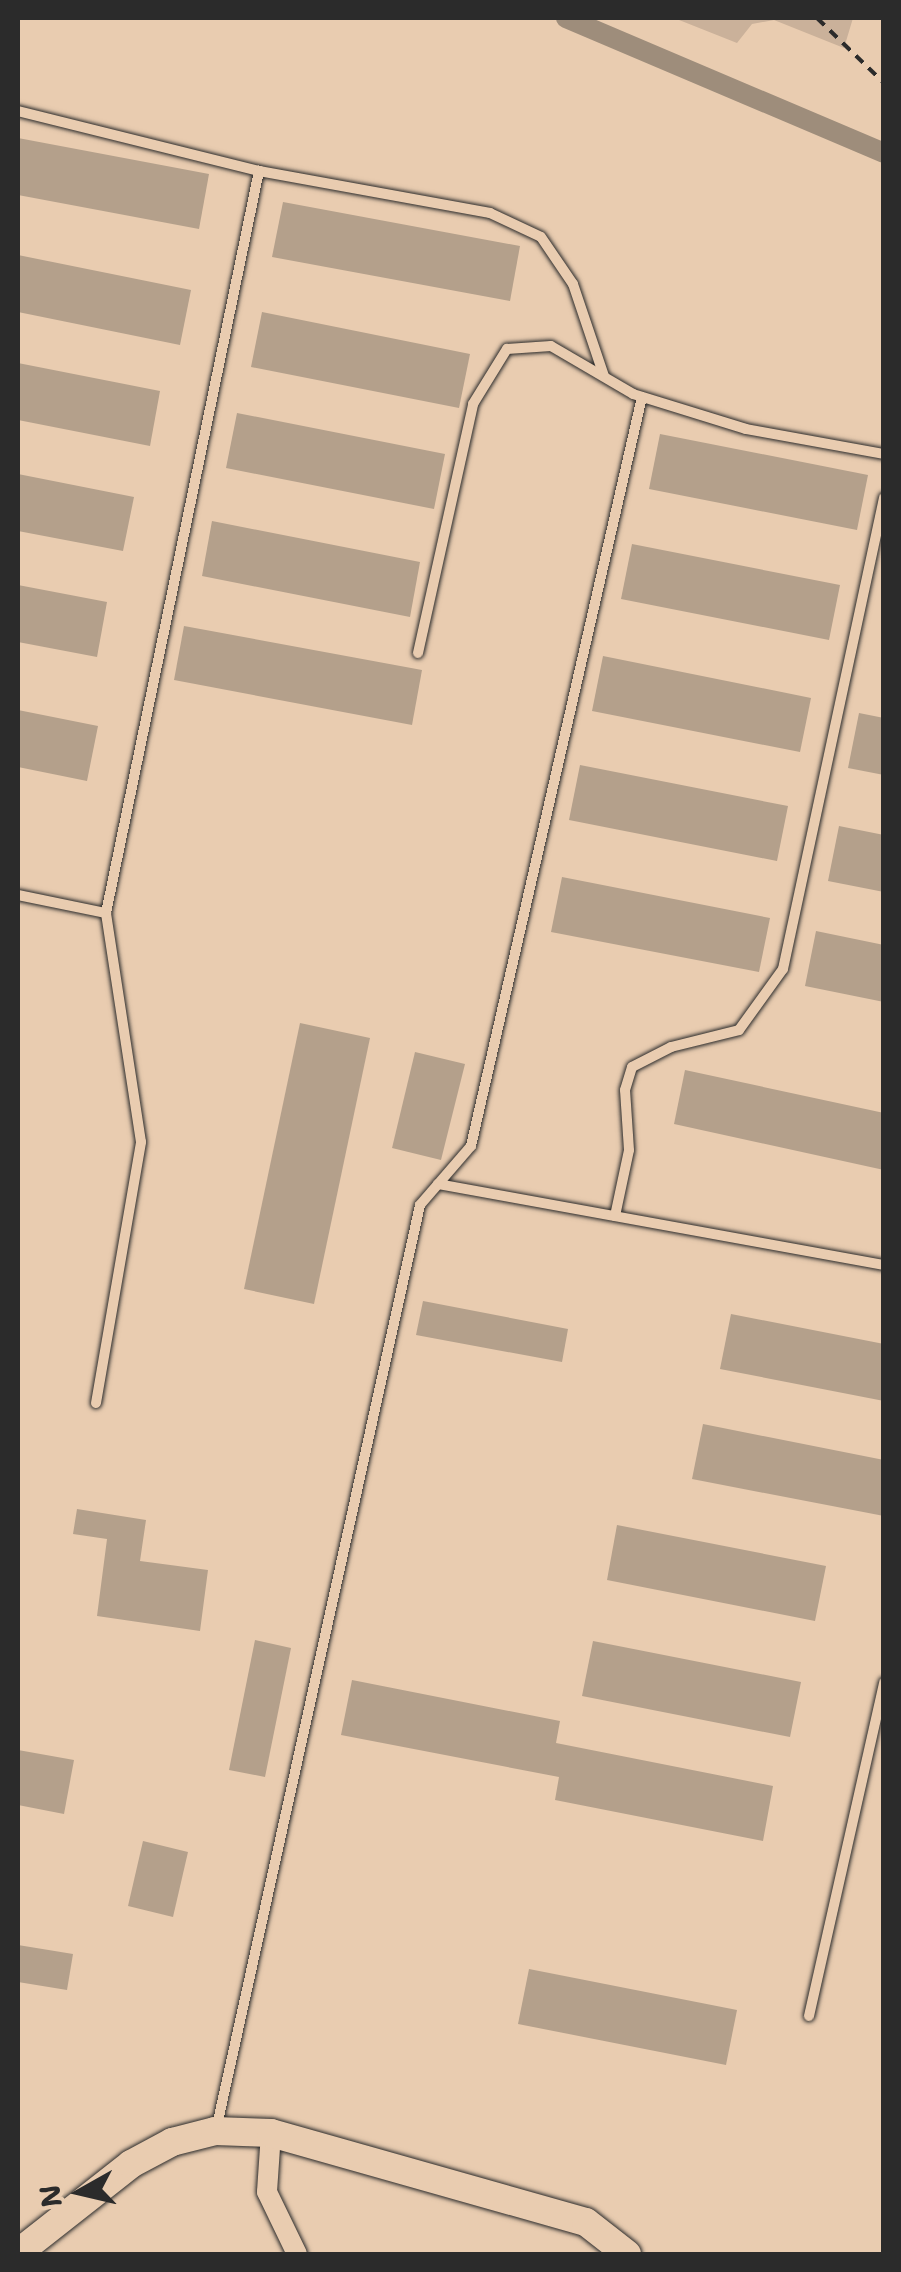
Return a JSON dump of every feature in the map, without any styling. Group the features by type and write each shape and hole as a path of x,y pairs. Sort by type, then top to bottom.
{"street":[{"path":"18,2253 132,2164 172,2142 216,2131 272,2133 586,2222 628,2254"},
{"path":"272,2133 268,2192 297,2254"}],"lane":[{"path":"18,111 259,171 490,213 541,237 573,284 604,378"},
{"path":"96,1402 141,1142 106,913 259,171"},
{"path":"418,654 473,404 508,349 551,346 642,397 746,428 884,454"},
{"path":"216,2131 420,1206 471,1146 642,397"},
{"path":"615,1216 628,1150 625,1090 632,1067 671,1047 739,1030 783,969 884,498"},
{"path":"18,895 106,913"},
{"path":"438,1184 884,1265"},
{"path":"809,2016 884,1682"}],"path":[{"path":"817,18 884,83"}],"shaded area":[{"path":"674,18 853,18 844,48 774,20 752,24 737,43"}],"building":[{"path":"18,138 209,174 199,229 18,195"},
{"path":"283,202 520,246 510,301 272,257"},
{"path":"18,255 191,290 180,345 18,312"},
{"path":"262,312 470,354 459,408 251,367"},
{"path":"18,363 160,391 150,446 18,420"},
{"path":"237,413 445,454 434,509 226,468"},
{"path":"660,434 868,475 857,530 649,489"},
{"path":"18,474 134,497 123,551 18,531"},
{"path":"212,521 420,562 410,617 202,576"},
{"path":"632,544 840,585 829,640 621,599"},
{"path":"18,585 107,602 97,657 18,642"},
{"path":"184,626 422,670 412,725 174,680"},
{"path":"603,656 811,698 800,752 592,711"},
{"path":"18,710 98,726 87,781 18,767"},
{"path":"859,713 884,718 884,775 848,768"},
{"path":"580,765 788,806 777,861 569,820"},
{"path":"839,826 884,835 884,892 828,881"},
{"path":"562,877 770,918 759,972 551,932"},
{"path":"816,931 884,945 884,1002 805,986"},
{"path":"300,1023 370,1038 314,1304 244,1289"},
{"path":"415,1052 465,1064 441,1160 392,1148"},
{"path":"685,1070 884,1113 884,1170 674,1124"},
{"path":"423,1301 568,1329 562,1362 416,1335"},
{"path":"731,1314 884,1344 884,1401 720,1369"},
{"path":"703,1424 884,1460 884,1516 692,1479"},
{"path":"77,1509 146,1520 140,1561 208,1570 200,1631 97,1616 107,1539 73,1534"},
{"path":"617,1525 826,1566 815,1621 607,1580"},
{"path":"255,1640 291,1648 265,1777 229,1770"},
{"path":"593,1641 801,1682 790,1737 582,1696"},
{"path":"352,1680 560,1721 556,1743 773,1786 763,1841 555,1800 559,1777 341,1735"},
{"path":"18,1750 74,1760 64,1814 18,1805"},
{"path":"143,1841 188,1852 173,1917 128,1906"},
{"path":"18,1945 73,1954 67,1990 18,1982"},
{"path":"529,1969 737,2010 726,2065 518,2024"}],"waterway":[{"path":"566,18 884,153"}]}
